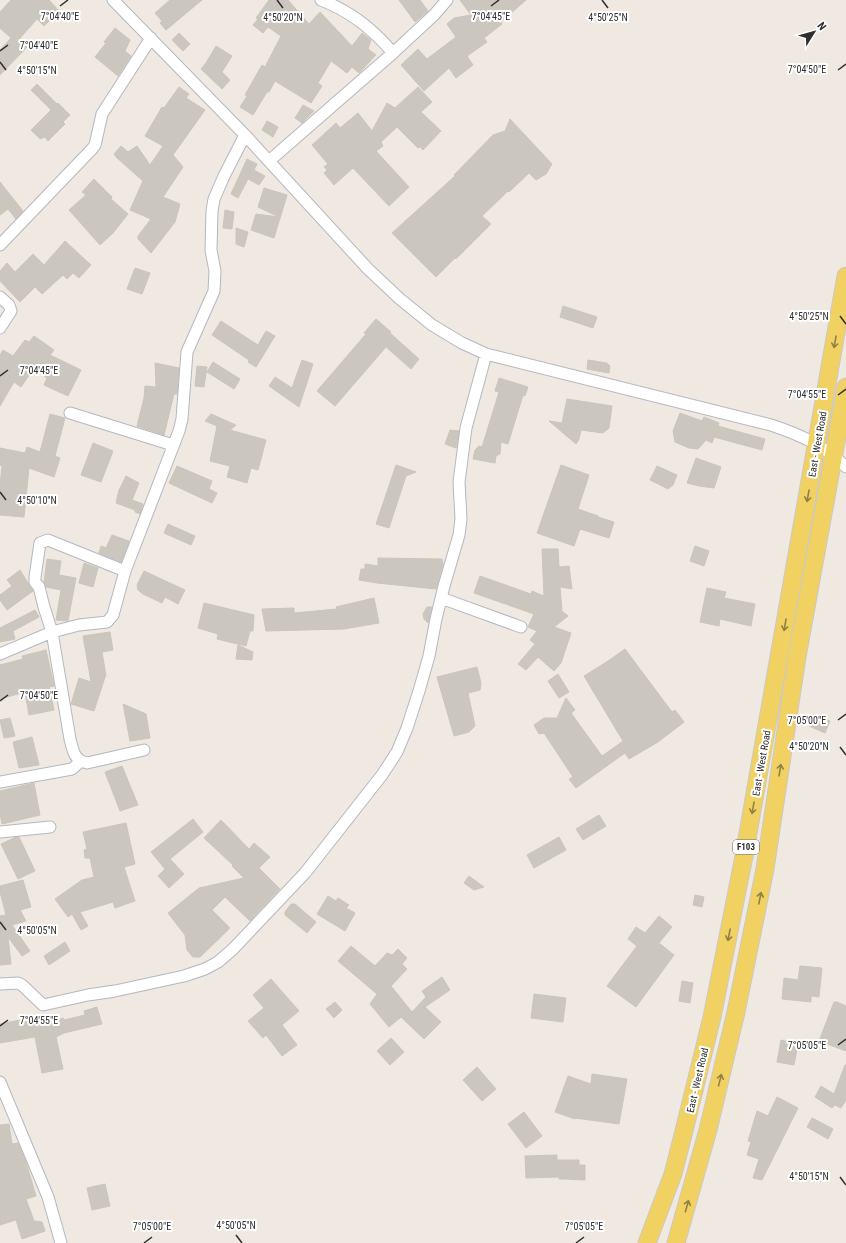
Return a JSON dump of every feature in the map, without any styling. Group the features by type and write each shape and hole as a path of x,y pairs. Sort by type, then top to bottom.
{"main road":[{"name":"East - West Road","path":"647,1243 673,1174 712,1017 744,856 846,276"},
{"name":"East - West Road","path":"676,1243 713,1108 736,1012 766,869 797,657 840,461 846,387"}],"street":[{"path":"113,0 245,135 368,270 422,318 448,336 486,354 771,425 796,433 817,444 840,461"},
{"path":"321,0 342,10 361,22 380,38 393,53"},
{"path":"269,161 393,53 434,15 447,0"},
{"path":"0,245 95,145 102,114 151,38"},
{"path":"0,654 52,632 79,625 107,622 113,615 125,571 182,420 187,352 214,291 214,270 211,250 212,211 214,199 245,135"},
{"path":"0,297 8,305 11,311 0,328"},
{"path":"0,984 18,983 43,1005 184,976 205,969 218,962 234,949 304,872 382,776 397,752 407,728 429,656 441,598 459,534 461,519 459,482 466,428 486,354"},
{"path":"70,413 173,445"},
{"path":"125,571 48,540 40,544 34,577 39,587 52,632 70,739 76,757 81,762 87,763 144,750"},
{"path":"441,598 521,626"},
{"path":"0,782 72,769 81,762"},
{"path":"0,832 50,826"},
{"path":"0,1082 48,1197 61,1243"}],"building":[{"path":"11,0 49,0 59,11 44,26 37,19 20,38 28,46 0,75 0,50 11,38 0,28 0,12"},
{"path":"170,0 202,0 166,30 160,23 162,21 155,13"},
{"path":"269,0 288,0 309,24 320,12 352,46 362,33 371,40 368,49 376,55 359,73 352,67 347,73 331,61 318,83 322,86 311,103 275,81 253,115 240,107 262,65 265,67 281,36 268,27 263,33 253,25 258,19 256,18"},
{"path":"399,0 420,0 428,11 415,22"},
{"path":"460,0 526,0 501,22 502,24 484,38 487,42 467,56 473,65 456,78 449,68 424,91 401,65 418,49 427,59 456,37 447,24 454,18 471,15"},
{"path":"115,28 130,40 125,51 131,56 118,76 95,57"},
{"path":"179,33 190,44 183,51 172,40"},
{"path":"216,46 232,56 222,72 230,80 222,89 201,69"},
{"path":"37,84 70,115 63,122 65,124 48,141 45,137 40,139 31,130 51,110 31,90"},
{"path":"179,87 189,94 186,98 205,110 173,155 183,167 163,197 180,204 175,222 151,253 138,239 138,236 151,219 130,210 143,181 114,154 121,146 128,152 137,146 150,165 163,146 145,136 162,107 164,108"},
{"path":"418,87 432,102 421,112 441,131 423,150 420,147 418,148 397,127 381,142 383,146 376,151 409,187 389,206 353,168 334,185 324,173 327,170 324,167 328,164 312,145 336,123 340,128 358,113 372,131 387,103 395,108"},
{"path":"303,105 314,111 302,123 295,118"},
{"path":"510,119 552,164 546,174 536,180 529,173 482,216 491,224 436,277 392,233 455,176 454,175 493,135 505,131"},
{"path":"267,121 278,127 273,137 262,130"},
{"path":"247,159 257,164 254,170 265,176 259,185 248,179 238,198 231,194"},
{"path":"94,179 112,197 111,199 128,214 113,233 100,245 69,210 86,195 82,192"},
{"path":"0,182 23,211 16,219 8,209 0,215"},
{"path":"264,188 287,195 274,238 251,230 256,214 279,217 258,207"},
{"path":"225,210 234,212 232,229 223,228"},
{"path":"236,228 248,232 244,247 236,244"},
{"path":"65,241 91,265 79,278 73,273 67,279 63,275 42,294 35,287 20,302 0,281 0,271 7,263 15,272 33,254 44,265"},
{"path":"135,268 150,273 142,294 127,289"},
{"path":"563,306 597,317 593,328 560,317"},
{"path":"376,319 419,359 411,369 386,347 335,406 317,391 366,334 364,333"},
{"path":"221,321 258,345 266,331 275,336 256,367 248,362 249,360 212,335"},
{"path":"34,336 54,350 50,355 81,370 68,396 44,385 47,378 34,368 21,387 14,382 0,406 0,355 3,350 13,356 25,340 29,342"},
{"path":"302,360 313,364 299,407 269,386 275,377 292,388"},
{"path":"588,360 607,363 610,366 609,373 587,369"},
{"path":"213,362 240,379 234,389 207,372"},
{"path":"155,363 179,368 177,394 174,394 164,435 137,426 144,398 145,386 156,387"},
{"path":"197,366 207,367 204,387 195,386"},
{"path":"499,378 528,387 525,396 523,395 508,444 501,442 500,454 496,456 495,463 473,459 475,450 479,446 482,447 499,392 495,391"},
{"path":"567,399 612,406 609,428 603,433 581,430 576,444 549,421 562,423"},
{"path":"680,413 702,421 704,417 719,423 718,426 765,439 762,450 714,437 712,443 706,440 698,449 689,448 675,442 673,431"},
{"path":"50,414 65,418 55,456 60,458 54,477 29,468 24,517 0,515 0,485 2,466 0,465 0,448 25,453 27,447 40,452"},
{"path":"211,414 236,425 230,430 266,440 258,470 251,468 247,483 227,477 230,466 210,461 217,426 205,421"},
{"path":"450,430 459,431 456,448 445,444"},
{"path":"93,443 113,451 101,482 81,475"},
{"path":"696,458 721,467 714,488 687,483"},
{"path":"396,465 416,472 406,476 389,528 376,524"},
{"path":"561,465 589,475 578,509 614,522 609,538 580,529 574,546 537,533"},
{"path":"177,466 212,481 209,489 217,493 212,503 169,483"},
{"path":"657,466 677,475 673,485 668,489 650,480"},
{"path":"126,476 139,483 132,500 143,504 140,514 135,512 135,510 116,503 119,490"},
{"path":"168,524 195,536 191,545 164,533"},
{"path":"112,535 129,541 121,562 99,553 101,546 106,548"},
{"path":"695,546 709,551 704,566 690,561"},
{"path":"542,549 558,549 559,567 569,566 572,589 560,587 562,611 568,616 554,627 571,633 561,663 554,671 538,657 526,670 518,664 535,644 530,640 537,631 528,627 534,614 474,593 480,576 531,594 532,591 544,596"},
{"path":"378,558 442,559 443,564 436,589 359,580 361,569 365,569 365,564 378,566"},
{"path":"47,559 61,561 59,575 76,578 68,621 56,620 61,590 46,587 44,582"},
{"path":"84,563 98,568 93,587 79,583"},
{"path":"20,570 33,591 7,610 0,600 0,595 12,586 7,580"},
{"path":"144,571 185,590 178,604 165,597 162,603 138,590 137,585"},
{"path":"707,588 726,592 724,598 755,604 751,626 720,619 719,626 700,622"},
{"path":"374,598 379,623 344,629 266,631 262,609 294,608 294,613 337,609 336,607"},
{"path":"204,603 254,615 253,631 250,631 246,646 217,639 218,634 198,628"},
{"path":"427,607 432,607 428,623 424,619 423,614"},
{"path":"35,610 39,617 13,631 15,639 0,642 0,628"},
{"path":"110,632 113,650 102,652 106,676 94,711 71,704 79,678 91,682 83,636"},
{"path":"238,645 253,652 252,660 236,659"},
{"path":"625,649 672,712 675,710 684,722 658,742 629,759 625,753 576,788 569,779 573,777 544,733 539,734 534,725 544,718 557,718 566,698 575,710 571,713 602,756 623,741 584,676"},
{"path":"46,650 54,686 49,687 54,710 29,715 25,692 0,699 0,665 23,659 22,656"},
{"path":"477,667 481,683 480,690 468,693 475,726 469,732 454,736 437,677"},
{"path":"558,674 569,692 559,698 548,681"},
{"path":"123,704 146,714 150,738 130,741"},
{"path":"814,714 830,721 825,733 809,726"},
{"path":"10,718 15,736 4,738 0,720"},
{"path":"32,737 39,765 19,768 13,742"},
{"path":"122,766 138,805 120,811 105,772"},
{"path":"34,783 40,815 2,824 0,814 0,791"},
{"path":"599,815 606,826 583,840 576,829"},
{"path":"193,819 203,832 170,859 184,874 169,888 158,876 165,869 151,852"},
{"path":"221,820 249,849 254,843 270,857 259,868 280,889 250,921 225,897 212,910 230,928 200,957 193,957 187,950 185,935 168,913 199,888 244,878 232,866 233,865 204,838"},
{"path":"126,823 135,864 124,867 135,901 115,908 113,902 80,912 88,926 81,930 72,914 68,917 55,899 82,880 94,877 90,858 85,858 84,850 87,849 83,832"},
{"path":"19,837 35,871 18,879 1,844"},
{"path":"559,837 566,850 534,868 527,855"},
{"path":"469,876 484,887 474,890 464,883"},
{"path":"23,880 31,907 20,910 26,921 12,925 30,951 22,956 8,937 11,964 0,965 0,916 6,915 0,892 0,886"},
{"path":"695,895 704,897 702,907 693,905"},
{"path":"328,896 336,901 338,898 349,905 346,908 355,913 345,931 317,914"},
{"path":"291,904 295,904 316,922 307,933 285,915 285,912"},
{"path":"659,916 672,927 659,943 674,955 636,1007 607,986 637,946 628,939 636,927 645,933"},
{"path":"65,942 70,951 49,965 44,956"},
{"path":"351,946 375,966 387,953 392,955 398,949 407,958 402,964 407,969 391,986 412,1012 426,997 422,991 442,977 450,990 425,1007 441,1022 424,1039 401,1017 389,1027 370,1004 377,994 338,961"},
{"path":"800,966 822,968 819,997 811,996 811,1002 782,999 784,978 798,980"},
{"path":"271,979 299,1011 282,1025 297,1045 282,1056 266,1035 263,1038 248,1021 264,1008 253,995"},
{"path":"682,981 693,983 690,1003 679,1001"},
{"path":"534,994 566,998 563,1022 531,1018"},
{"path":"335,1002 342,1010 334,1018 326,1009"},
{"path":"834,1002 846,1006 846,1051 819,1041"},
{"path":"97,1007 102,1024 64,1033 56,1037 63,1069 42,1073 35,1037 0,1043 0,1024 41,1016 43,1027 63,1018 64,1020 85,1015 84,1011"},
{"path":"391,1038 404,1052 390,1065 377,1051"},
{"path":"781,1040 798,1044 794,1065 777,1062"},
{"path":"845,1065 846,1100 841,1108 835,1105 832,1108 815,1097 821,1086 834,1094"},
{"path":"477,1067 496,1089 482,1101 463,1080"},
{"path":"592,1074 627,1079 619,1124 575,1119 555,1112 568,1076 591,1084"},
{"path":"777,1097 798,1108 762,1180 753,1178 759,1159 747,1155 751,1142 748,1141 757,1111 768,1116"},
{"path":"524,1112 542,1136 526,1148 508,1124"},
{"path":"812,1118 833,1129 828,1139 807,1127"},
{"path":"9,1124 12,1144 18,1143 26,1162 36,1196 26,1199 34,1221 42,1222 45,1231 22,1239 16,1220 0,1225 0,1125"},
{"path":"557,1155 557,1160 579,1160 579,1165 585,1165 585,1180 559,1179 559,1177 526,1178 525,1156"},
{"path":"105,1184 110,1206 92,1210 87,1188"}]}
